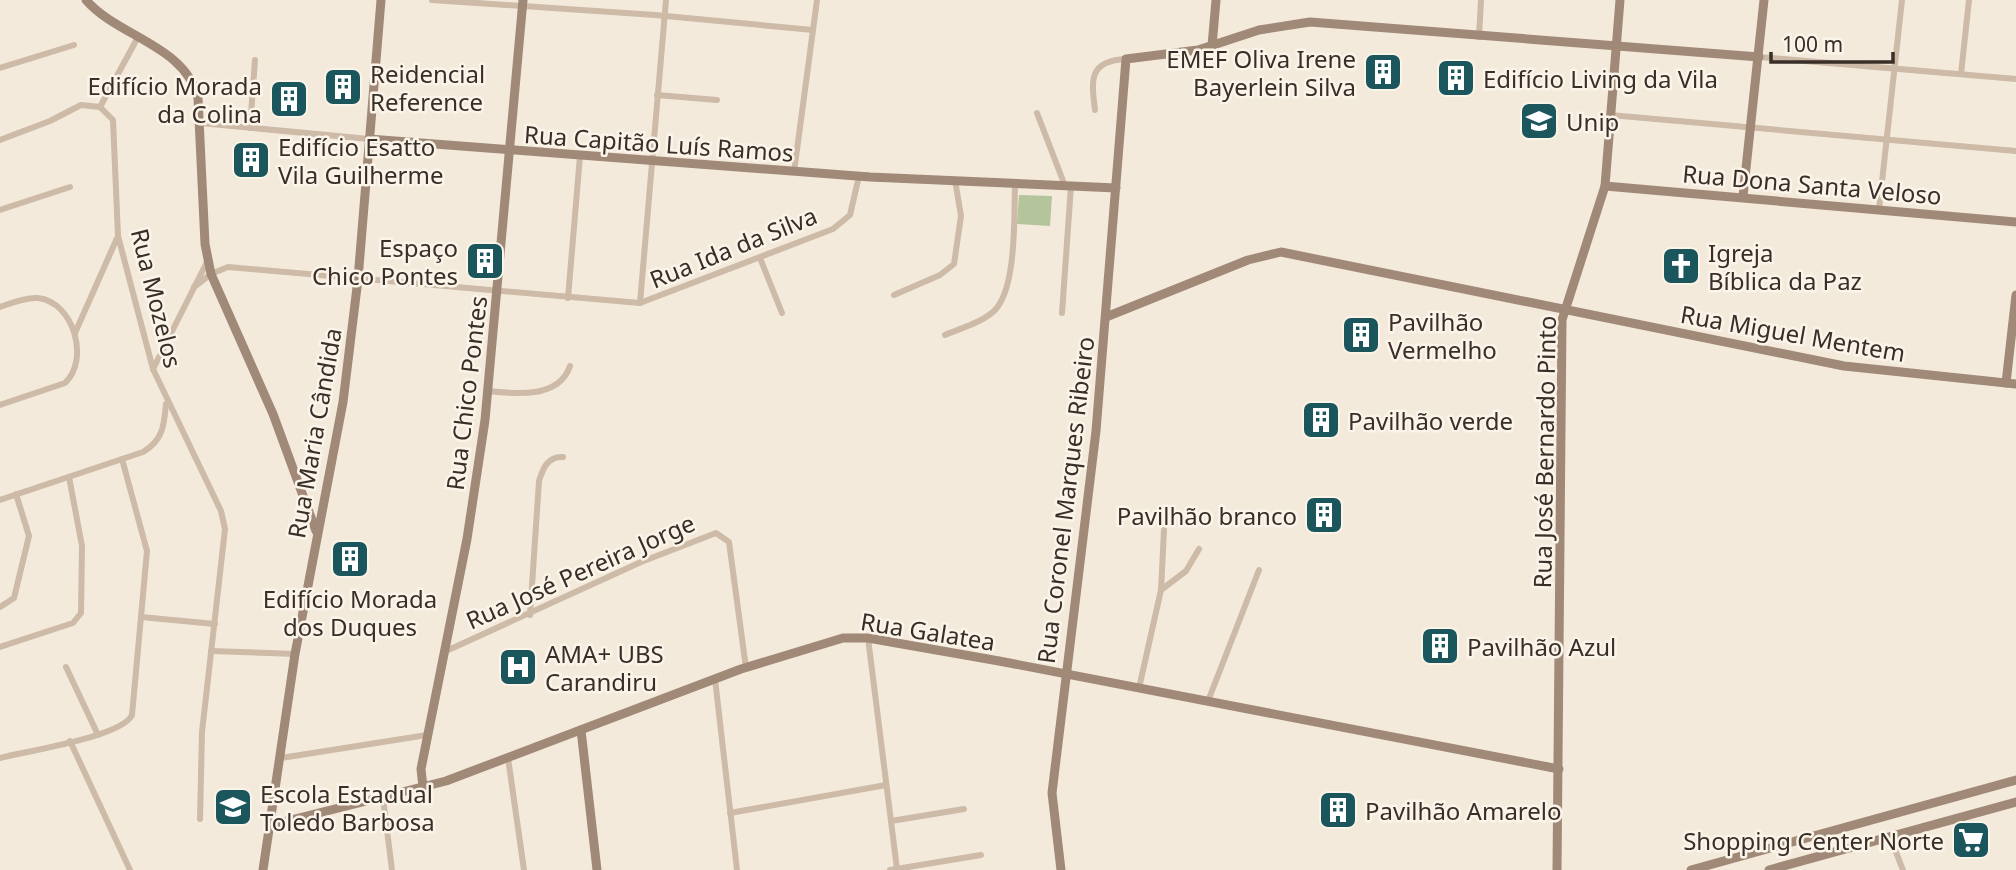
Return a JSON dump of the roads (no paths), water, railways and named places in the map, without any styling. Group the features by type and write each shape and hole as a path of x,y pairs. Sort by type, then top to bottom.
{"street":[{"path":"86,0 176,62 193,80 198,98 211,274 250,355 316,532"},
{"name":"Rua Maria Cândida","path":"263,870 295,654 323,495 343,401 358,279 381,0"},
{"path":"432,0 523,3 813,30"},
{"path":"640,303 666,0"},
{"path":"794,172 817,0"},
{"path":"1212,46 1216,0"},
{"path":"1479,38 1481,0"},
{"name":"Rua José Bernardo Pinto","path":"1559,868 1564,310 1605,186 1619,0"},
{"path":"1743,196 1764,0"},
{"path":"1879,209 1902,0"},
{"path":"1961,74 1969,0"},
{"name":"Rua Chico Pontes","path":"423,787 421,769 467,540 488,391 523,3"},
{"path":"1095,110 1092,84 1096,73 1110,60 1184,53 1259,30 1310,22 1479,38 1759,57 2016,79"},
{"path":"0,140 50,121 81,105 100,107 138,37"},
{"path":"0,68 74,45"},
{"path":"1106,317 1126,59"},
{"path":"250,128 255,60"},
{"path":"657,95 717,100"},
{"name":"Rua Mozelos","path":"100,107 113,120 116,131 118,236 153,369 166,402 221,511 225,545 202,732 200,819"},
{"path":"1037,113 1068,186 1062,313"},
{"path":"1610,115 2016,151"},
{"name":"Rua Capitão Luís Ramos","path":"200,123 511,152 859,176 1116,188"},
{"path":"568,298 580,156"},
{"name":"Rua Ida da Silva","path":"211,274 228,267 640,303 760,258 843,222 854,207 859,176"},
{"path":"894,295 940,275 954,264 961,216 955,180"},
{"path":"945,335 983,320 994,312 1006,293 1015,183"},
{"name":"Rua Dona Santa Veloso","path":"1605,186 2016,222"},
{"path":"0,210 69,187"},
{"path":"75,333 118,236"},
{"name":"Rua Coronel Marques Ribeiro","path":"1061,870 1052,793 1064,674 1096,431 1106,317 1248,260 1281,252 1564,310"},
{"path":"760,258 782,313"},
{"path":"153,369 208,260"},
{"path":"194,287 211,274"},
{"path":"2011,384 2016,295"},
{"path":"0,307 26,299 39,298 50,302 68,320 75,333 77,352 72,376 65,383 0,405"},
{"name":"Rua Miguel Mentem","path":"1564,310 1844,366 2011,384"},
{"path":"488,391 525,395 537,393 565,377 570,366"},
{"path":"0,500 143,452 158,441 163,430 166,402"},
{"path":"530,615 539,481 548,462 556,457 564,457"},
{"path":"0,758 120,728 128,723 132,715 147,551 122,459"},
{"path":"0,646 73,623 81,613 82,546 69,477"},
{"path":"300,485 312,497 323,495"},
{"path":"0,607 14,598 29,536 16,494"},
{"path":"1139,688 1161,590 1164,530"},
{"name":"Rua José Pereira Jorge","path":"444,652 641,562 716,533 729,542 746,667"},
{"path":"1161,590 1186,571 1199,549"},
{"path":"1208,701 1259,570"},
{"path":"141,617 215,624"},
{"path":"868,638 891,821 893,869 981,855"},
{"name":"Rua Galatea","path":"271,825 423,787 508,758 715,678 830,640 868,638 1559,769"},
{"path":"211,651 295,654"},
{"path":"66,667 98,735"},
{"path":"715,678 737,870"},
{"path":"581,730 597,870"},
{"path":"281,758 428,735"},
{"path":"70,741 130,870"},
{"path":"508,758 524,870"},
{"path":"1691,870 2016,780"},
{"path":"730,813 886,785"},
{"path":"383,797 392,870"},
{"path":"1769,870 2016,802"},
{"path":"891,821 964,808"},
{"path":"1890,837 1903,870"}],"place":[{"name":"EMEF Oliva Irene Bayerlein Silva","path":"1383,72"},
{"name":"Edifício Living da Vila","path":"1456,78"},
{"name":"Reidencial Reference","path":"343,87"},
{"name":"Edifício Morada da Colina","path":"289,99"},
{"name":"Unip","path":"1539,121"},
{"name":"Edifício Esatto Vila Guilherme","path":"251,160"},
{"name":"Espaço Chico Pontes","path":"485,261"},
{"name":"Igreja Bíblica da Paz","path":"1681,266"},
{"name":"Pavilhão Vermelho","path":"1361,335"},
{"name":"Pavilhão verde","path":"1321,420"},
{"name":"Pavilhão branco","path":"1324,515"},
{"name":"Edifício Morada dos Duques","path":"350,559"},
{"name":"Pavilhão Azul","path":"1440,646"},
{"name":"AMA+ UBS Carandiru","path":"518,667"},
{"name":"Escola Estadual Toledo Barbosa","path":"233,807"},
{"name":"Pavilhão Amarelo","path":"1338,810"},
{"name":"Shopping Center Norte","path":"1971,840"}]}
